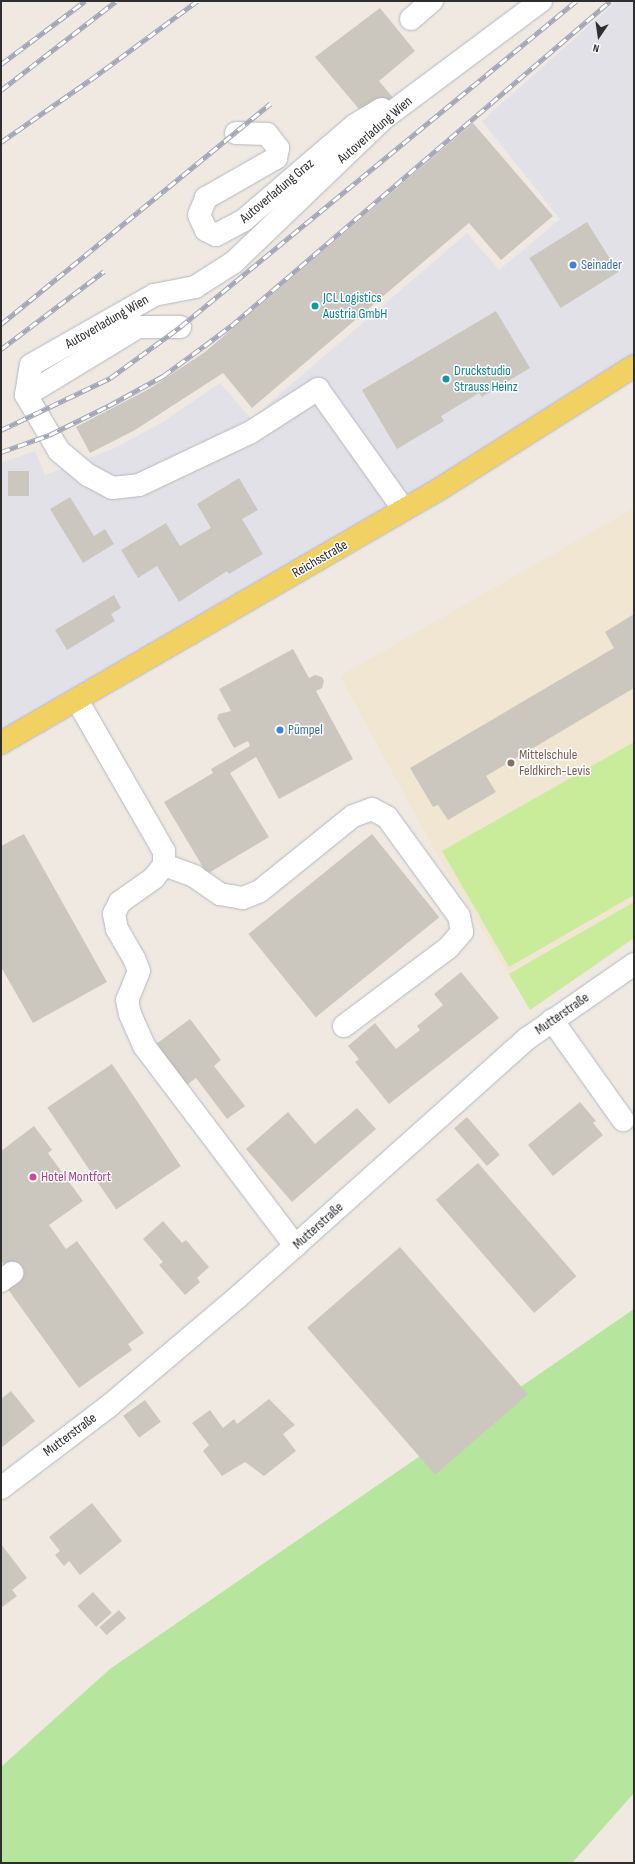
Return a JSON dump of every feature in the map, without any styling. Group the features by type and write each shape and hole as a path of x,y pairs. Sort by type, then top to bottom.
{"main road":[{"name":"Reichsstraße","path":"1,743 404,510 634,366"}],"street":[{"path":"410,19 432,1"},
{"path":"451,68 534,3"},
{"name":"Autoverladung Graz","path":"236,133 267,134 278,148 276,158 206,198 199,215 206,230 216,235 244,220 355,125 451,68"},
{"name":"Autoverladung Wien","path":"26,395 31,365 154,295 195,287 234,262 384,118 451,68"},
{"name":"Autoverladung Wien","path":"26,395 138,327 180,327"},
{"path":"26,395 60,451 88,475 112,488 139,485 251,432 318,389 404,510"},
{"path":"77,700 164,851 164,865 154,878 120,902 114,914 116,929 134,958 139,971 127,1000 130,1014 144,1046 295,1246"},
{"path":"164,865 194,876 220,894 243,898 260,891 353,816 372,809 387,817 459,916 462,932 448,948 344,1026"},
{"name":"Mutterstraße","path":"1,1488 109,1406 295,1246 407,1144 528,1038 634,964"},
{"path":"552,1020 623,1120"}],"shaded area":[{"path":"617,1 634,1 634,364 214,632 1,756 1,463 35,451 45,475 115,448 161,423 220,383 251,419 467,233 499,270 560,219 482,121"},
{"name":"Mittelschule Feldkirch-Levis","path":"634,508 634,938 530,1010 434,849 340,676"}],"green space":[{"path":"634,742 634,895 509,967 442,851"},
{"path":"634,902 634,938 530,1010 509,974"},
{"path":"634,1309 634,1793 572,1863 1,1863 1,1767 110,1669"}],"building":[{"path":"380,8 415,51 379,81 406,113 380,134 315,57"},
{"name":"JCL Logistics Austria GmbH","path":"473,123 553,216 501,260 469,223 252,408 223,373 135,430 90,453 76,427 149,389 205,352"},
{"name":"Seinader","path":"587,222 618,272 561,308 529,258"},
{"name":"Druckstudio Strauss Heinz","path":"496,311 530,368 482,397 479,393 441,416 444,421 397,449 362,390"},
{"path":"8,471 29,471 29,496 8,496"},
{"path":"239,478 258,510 242,519 263,554 229,574 227,571 179,602 157,566 138,578 121,550 166,523 180,546 211,528 197,504"},
{"path":"70,497 94,536 105,529 114,544 83,563 50,509"},
{"path":"114,595 121,608 111,614 115,621 67,650 55,630"},
{"path":"634,614 634,688 486,776 496,792 448,820 438,805 433,807 410,768 614,648 605,632"},
{"name":"Pümpel","path":"293,649 309,678 315,675 322,677 324,681 322,688 316,691 353,759 279,799 256,757 230,773 269,837 207,874 164,802 213,773 211,769 250,746 248,741 234,748 217,718 219,714 231,711 219,689"},
{"path":"24,834 107,982 33,1023 1,967 1,846"},
{"path":"372,834 439,917 316,1017 248,934"},
{"path":"461,972 499,1018 389,1104 355,1062 359,1059 348,1046 375,1023 396,1049 420,1030 417,1026 443,1005 434,994"},
{"path":"190,1019 221,1060 214,1066 245,1106 227,1119 196,1078 187,1085 156,1044"},
{"path":"112,1064 181,1166 116,1210 47,1108"},
{"path":"580,1102 596,1121 593,1123 603,1135 553,1176 528,1145"},
{"path":"357,1108 376,1129 292,1202 246,1149 288,1112 315,1144"},
{"path":"467,1117 500,1155 487,1166 454,1128"},
{"path":"34,1126 52,1150 48,1153 83,1201 49,1225 66,1249 77,1241 144,1333 128,1344 132,1350 79,1388 7,1288 18,1280 1,1261 1,1151"},
{"path":"478,1163 576,1276 534,1313 436,1200"},
{"path":"163,1221 182,1243 186,1240 209,1267 197,1278 200,1282 185,1295 159,1265 163,1262 143,1239"},
{"path":"400,1247 528,1394 435,1475 307,1328"},
{"path":"11,1391 35,1421 1,1448 1,1399"},
{"path":"269,1399 295,1425 283,1434 296,1451 264,1476 245,1462 222,1476 203,1451 209,1445 192,1423 210,1410 223,1428 234,1419 237,1424"},
{"path":"145,1400 161,1422 139,1438 123,1416"},
{"path":"92,1503 122,1541 80,1575 69,1561 64,1566 55,1555 60,1551 49,1537"},
{"path":"1,1544 27,1578 12,1590 17,1596 1,1608"},
{"path":"93,1592 112,1613 96,1627 77,1606"},
{"path":"119,1610 126,1618 107,1635 99,1627"}],"railway":[{"path":"1,64 85,1"},
{"path":"1,90 116,1"},
{"path":"1,142 90,80 197,1"},
{"path":"1,430 110,378 180,327 576,1"},
{"path":"1,452 49,435 108,406 163,376 204,346 231,326 610,1"},
{"path":"1,324 270,104"},
{"path":"1,349 104,271"}],"place":[{"name":"Seinader","path":"573,265"},
{"name":"JCL Logistics Austria GmbH","path":"315,306"},
{"name":"Druckstudio Strauss Heinz","path":"446,379"},
{"name":"Pümpel","path":"280,730"},
{"name":"Mittelschule Feldkirch-Levis","path":"511,763"},
{"name":"Hotel Montfort","path":"33,1177"}]}
